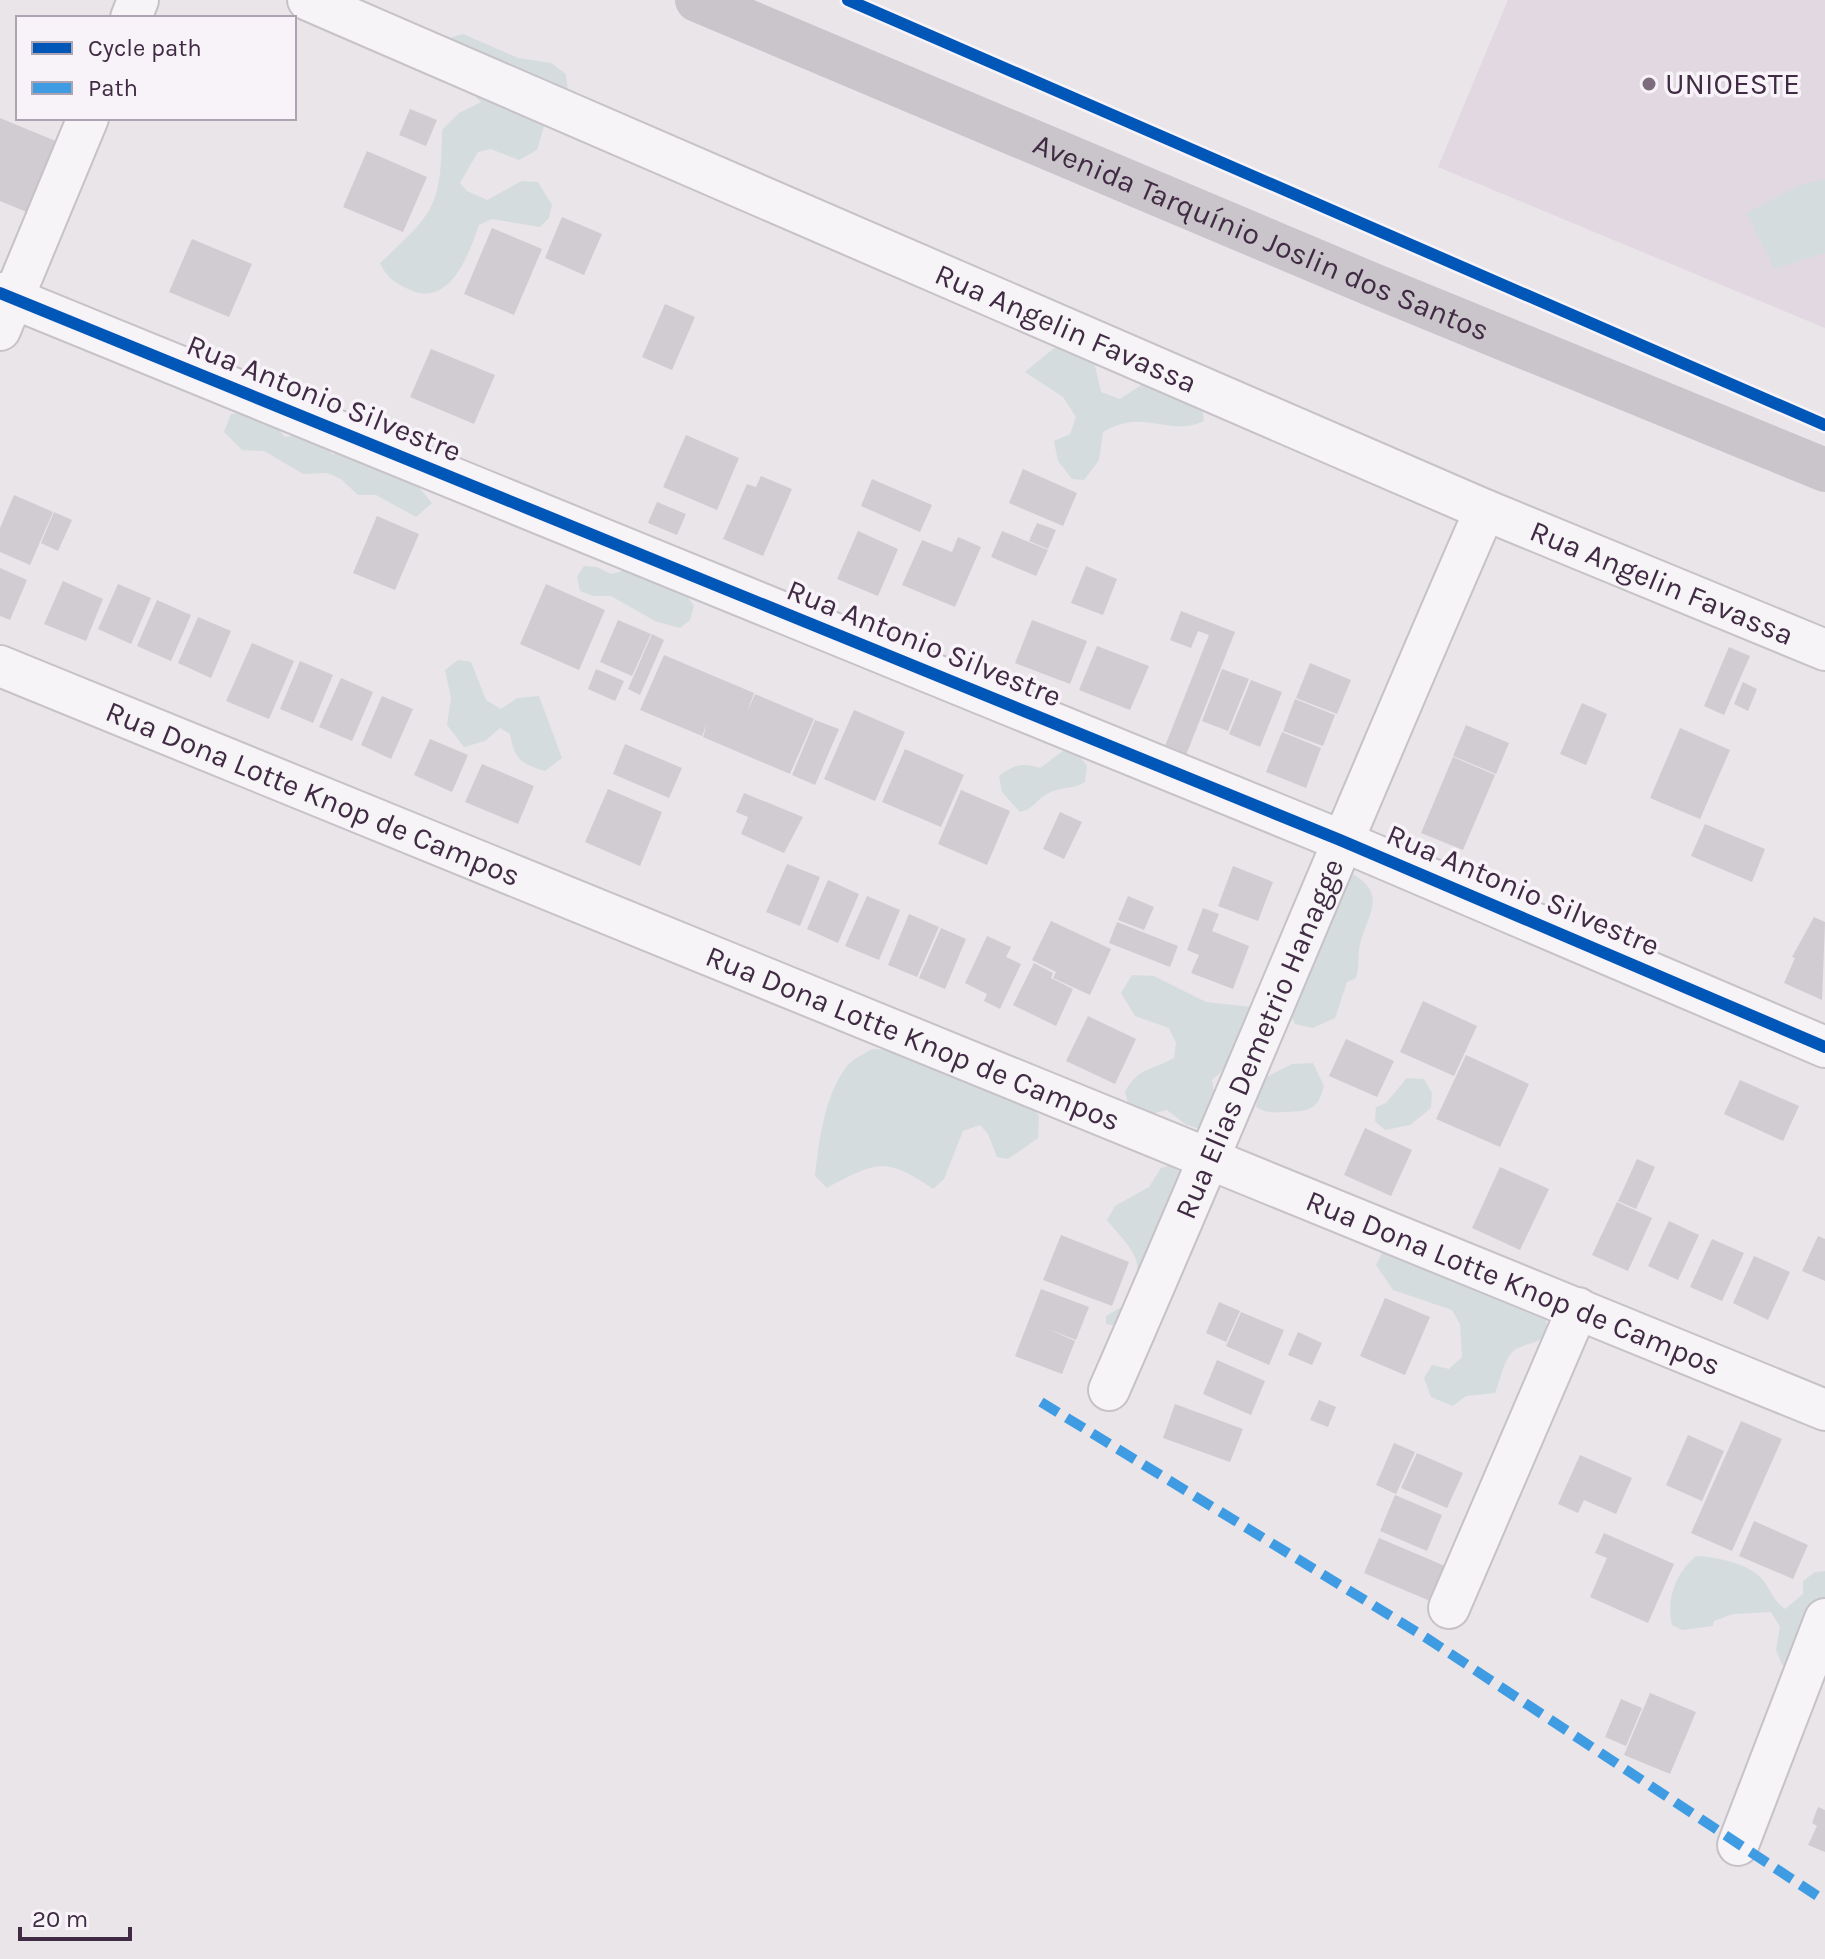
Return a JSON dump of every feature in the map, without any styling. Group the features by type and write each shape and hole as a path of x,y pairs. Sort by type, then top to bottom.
{"main road":[{"name":"Avenida Tarquínio Joslin dos Santos","path":"697,0 1373,285 1825,470"}],"street":[{"name":"Rua Angelin Favassa","path":"308,0 1485,510 1825,650"},
{"path":"4,307 87,120"},
{"name":"Rua Antonio Silvestre","path":"4,307 1340,840 1825,1047"},
{"name":"Rua Elias Demetrio Hanagge","path":"1109,1390 1210,1158 1340,840 1485,510"},
{"name":"Rua Dona Lotte Knop de Campos","path":"0,666 1825,1410"},
{"path":"1449,1608 1578,1308"},
{"path":"1738,1845 1825,1619"}],"shaded area":[{"name":"UNIOESTE","path":"1508,0 1825,0 1825,328 1438,167"},
{"path":"463,34 518,58 551,63 566,74 569,101 548,113 537,150 519,160 491,149 478,152 460,183 467,191 487,200 522,181 538,182 552,205 549,218 540,227 492,219 479,225 454,277 434,292 421,293 393,281 380,263 413,232 431,206 440,176 442,130 459,113 481,102 466,88 443,40"},
{"path":"1825,179 1825,253 1774,269 1746,213 1800,185"},
{"path":"1076,342 1091,348 1101,392 1120,399 1143,384 1169,396 1200,399 1204,421 1179,426 1144,422 1118,425 1103,432 1099,460 1084,480 1072,479 1058,461 1054,441 1070,434 1076,417 1063,397 1025,372 1053,349"},
{"path":"254,413 271,421 285,437 311,439 332,454 359,452 375,469 410,477 432,503 416,517 376,495 358,495 341,479 327,473 303,474 264,451 242,450 224,432 231,414"},
{"path":"584,566 597,567 611,574 627,570 681,587 694,606 690,620 680,628 655,621 611,596 594,596 580,591 577,577"},
{"path":"458,660 471,662 486,700 501,709 517,698 539,696 562,758 545,771 530,766 517,755 510,734 500,728 485,741 464,747 447,725 451,698 445,670"},
{"path":"1063,751 1079,755 1087,766 1085,782 1043,796 1029,809 1020,812 1002,792 999,776 1019,766 1040,768"},
{"path":"1347,871 1367,886 1373,901 1360,945 1356,978 1347,982 1335,1018 1313,1028 1295,1024 1287,1007"},
{"path":"1132,975 1154,976 1206,1002 1252,1007 1236,1058 1212,1080 1215,1099 1202,1130 1185,1124 1167,1110 1151,1114 1129,1107 1125,1092 1130,1084 1140,1074 1174,1058 1176,1043 1169,1028 1135,1016 1121,993"},
{"path":"872,1049 906,1051 1016,1091 1039,1116 1038,1138 1008,1159 997,1157 988,1134 980,1125 963,1131 944,1179 933,1189 904,1172 881,1166 858,1172 827,1188 815,1176 821,1134 832,1092 846,1067"},
{"path":"1313,1063 1324,1086 1312,1108 1274,1112 1256,1107 1261,1080 1292,1064"},
{"path":"1407,1078 1424,1079 1432,1093 1431,1108 1410,1125 1385,1130 1375,1121 1376,1107 1386,1103"},
{"path":"1171,1165 1187,1177 1125,1328 1106,1324 1106,1316 1125,1305 1138,1268 1133,1253 1107,1220 1115,1206 1149,1187 1161,1168"},
{"path":"1386,1245 1546,1314 1547,1335 1513,1351 1506,1361 1495,1393 1466,1396 1453,1406 1431,1397 1424,1378 1432,1365 1449,1369 1462,1357 1460,1324 1452,1310 1393,1290 1376,1265"},
{"path":"1696,1556 1722,1559 1756,1573 1785,1609 1803,1594 1803,1581 1815,1572 1825,1571 1825,1606 1792,1664 1782,1665 1776,1650 1780,1627 1771,1612 1733,1614 1714,1621 1713,1626 1682,1630 1672,1625 1671,1596 1683,1571"}],"building":[{"path":"410,109 437,120 426,146 399,135"},
{"path":"0,118 63,144 34,215 0,201"},
{"path":"367,151 427,177 403,232 343,207"},
{"path":"562,217 602,234 584,275 545,258"},
{"path":"492,228 542,249 514,315 464,294"},
{"path":"192,239 252,264 229,317 169,292"},
{"path":"665,304 695,317 672,370 642,357"},
{"path":"431,349 495,375 474,424 410,397"},
{"path":"686,435 739,458 717,510 663,487"},
{"path":"1023,469 1077,493 1063,526 1009,503"},
{"path":"761,476 792,489 763,556 723,539 747,484 756,487"},
{"path":"872,479 932,505 920,532 861,506"},
{"path":"14,495 53,512 30,565 0,552 0,528"},
{"path":"657,502 686,514 677,535 648,523"},
{"path":"54,512 72,520 58,551 41,543"},
{"path":"377,516 419,534 395,590 353,573"},
{"path":"1037,523 1056,530 1048,549 1029,541"},
{"path":"858,531 898,549 878,596 837,579"},
{"path":"1002,531 1048,550 1036,576 991,557"},
{"path":"958,537 981,547 955,607 902,585 922,540 952,552"},
{"path":"1086,566 1117,579 1103,615 1071,603"},
{"path":"0,568 27,580 10,620 0,616"},
{"path":"63,581 103,599 86,641 44,624"},
{"path":"118,584 151,598 131,644 98,629"},
{"path":"546,584 605,610 579,670 520,644"},
{"path":"157,600 191,615 171,661 137,646"},
{"path":"1181,611 1235,632 1186,755 1165,746 1209,635 1198,631 1191,648 1170,640"},
{"path":"198,617 231,631 211,678 178,663"},
{"path":"618,620 651,634 632,676 600,662"},
{"path":"1032,620 1087,641 1070,684 1015,663"},
{"path":"652,634 664,640 640,695 628,689"},
{"path":"252,643 294,661 269,719 226,701"},
{"path":"1097,646 1149,666 1130,710 1079,690"},
{"path":"1729,647 1750,656 1724,715 1704,706"},
{"path":"664,655 754,693 747,713 755,694 814,719 790,774 703,737 707,723 702,736 640,710"},
{"path":"300,661 333,675 313,723 280,709"},
{"path":"1310,663 1351,680 1337,714 1296,698"},
{"path":"596,669 624,681 615,701 588,689"},
{"path":"1222,669 1249,679 1228,731 1202,721"},
{"path":"341,678 373,692 352,741 319,727"},
{"path":"1251,680 1282,692 1260,747 1229,734"},
{"path":"1743,682 1757,689 1748,711 1734,704"},
{"path":"382,696 413,709 391,759 361,745"},
{"path":"1295,699 1335,715 1323,746 1283,731"},
{"path":"1582,703 1607,714 1586,765 1560,754"},
{"path":"854,710 905,732 875,801 824,779"},
{"path":"815,720 839,729 815,785 792,775"},
{"path":"1466,725 1509,743 1496,774 1453,756"},
{"path":"1680,728 1730,750 1700,819 1650,798"},
{"path":"1282,732 1321,748 1306,788 1266,772"},
{"path":"430,739 468,755 452,792 414,775"},
{"path":"625,744 682,768 669,798 613,774"},
{"path":"905,749 964,775 941,827 882,802"},
{"path":"1453,757 1495,775 1463,850 1421,833"},
{"path":"482,764 534,786 518,824 465,802"},
{"path":"608,789 662,812 640,866 585,842"},
{"path":"961,790 1010,811 987,865 938,844"},
{"path":"744,793 803,817 784,853 741,834 748,817 736,812"},
{"path":"1060,812 1082,822 1064,859 1043,849"},
{"path":"1705,824 1765,849 1752,882 1691,856"},
{"path":"787,864 820,877 800,926 766,912"},
{"path":"1233,866 1273,882 1258,921 1218,906"},
{"path":"828,880 859,894 838,943 807,929"},
{"path":"867,896 900,910 879,960 845,946"},
{"path":"1128,896 1154,907 1144,930 1118,920"},
{"path":"1203,908 1219,914 1212,931 1249,946 1233,989 1191,973 1199,955 1187,950"},
{"path":"909,914 939,927 917,977 888,965"},
{"path":"1814,917 1825,922 1822,1000 1784,983 1795,958 1792,957"},
{"path":"1051,921 1111,949 1090,995 1053,978 1056,972 1032,960"},
{"path":"1117,922 1178,946 1170,967 1109,943"},
{"path":"941,928 966,939 945,989 919,978"},
{"path":"987,936 1011,947 1006,957 1021,964 1000,1009 984,1001 987,994 965,983"},
{"path":"1034,963 1053,973 1051,978 1073,989 1056,1026 1013,1005"},
{"path":"1423,1001 1477,1026 1454,1076 1400,1052"},
{"path":"1088,1016 1136,1039 1115,1084 1066,1061"},
{"path":"1346,1039 1394,1061 1377,1097 1329,1076"},
{"path":"1466,1055 1529,1084 1500,1147 1436,1119"},
{"path":"1740,1080 1799,1106 1783,1141 1724,1114"},
{"path":"1365,1128 1412,1150 1391,1196 1344,1175"},
{"path":"1637,1159 1655,1167 1636,1209 1618,1201"},
{"path":"1500,1167 1549,1189 1520,1250 1472,1228"},
{"path":"1617,1202 1652,1218 1628,1271 1592,1255"},
{"path":"1669,1221 1699,1235 1678,1280 1648,1266"},
{"path":"1061,1235 1129,1262 1112,1306 1043,1280"},
{"path":"1818,1236 1825,1239 1825,1281 1802,1271"},
{"path":"1712,1239 1744,1253 1722,1301 1690,1287"},
{"path":"1754,1256 1790,1272 1768,1320 1733,1303"},
{"path":"1041,1289 1089,1307 1076,1340 1048,1329 1075,1341 1062,1374 1015,1356"},
{"path":"1385,1298 1430,1317 1405,1375 1360,1356"},
{"path":"1219,1302 1240,1311 1226,1342 1206,1333"},
{"path":"1241,1312 1284,1330 1269,1365 1226,1346"},
{"path":"1298,1332 1322,1343 1312,1365 1288,1355"},
{"path":"1217,1360 1265,1381 1251,1415 1203,1394"},
{"path":"1319,1400 1336,1407 1328,1427 1310,1420"},
{"path":"1175,1404 1243,1429 1230,1462 1163,1438"},
{"path":"1741,1421 1782,1439 1732,1551 1691,1533"},
{"path":"1688,1435 1724,1451 1702,1501 1666,1485"},
{"path":"1394,1443 1415,1452 1396,1494 1376,1485"},
{"path":"1417,1453 1463,1473 1447,1508 1401,1488"},
{"path":"1580,1455 1632,1478 1616,1514 1584,1500 1578,1513 1558,1504"},
{"path":"1395,1495 1442,1515 1427,1551 1380,1531"},
{"path":"1754,1521 1808,1545 1793,1579 1739,1556"},
{"path":"1604,1533 1674,1564 1648,1623 1590,1597 1607,1558 1595,1553"},
{"path":"1379,1538 1445,1566 1430,1601 1364,1573"},
{"path":"1650,1693 1696,1712 1670,1774 1624,1755"},
{"path":"1621,1699 1642,1708 1626,1746 1605,1737"},
{"path":"1818,1807 1825,1810 1825,1852 1808,1845 1817,1826 1812,1823"}],"marked path":[{"path":"1041,1402 1425,1637 1825,1901"}],"cycle path":[{"path":"848,0 1825,425"},
{"path":"0,293 1340,840 1825,1047"}],"place":[{"name":"UNIOESTE","path":"1649,84"}]}
